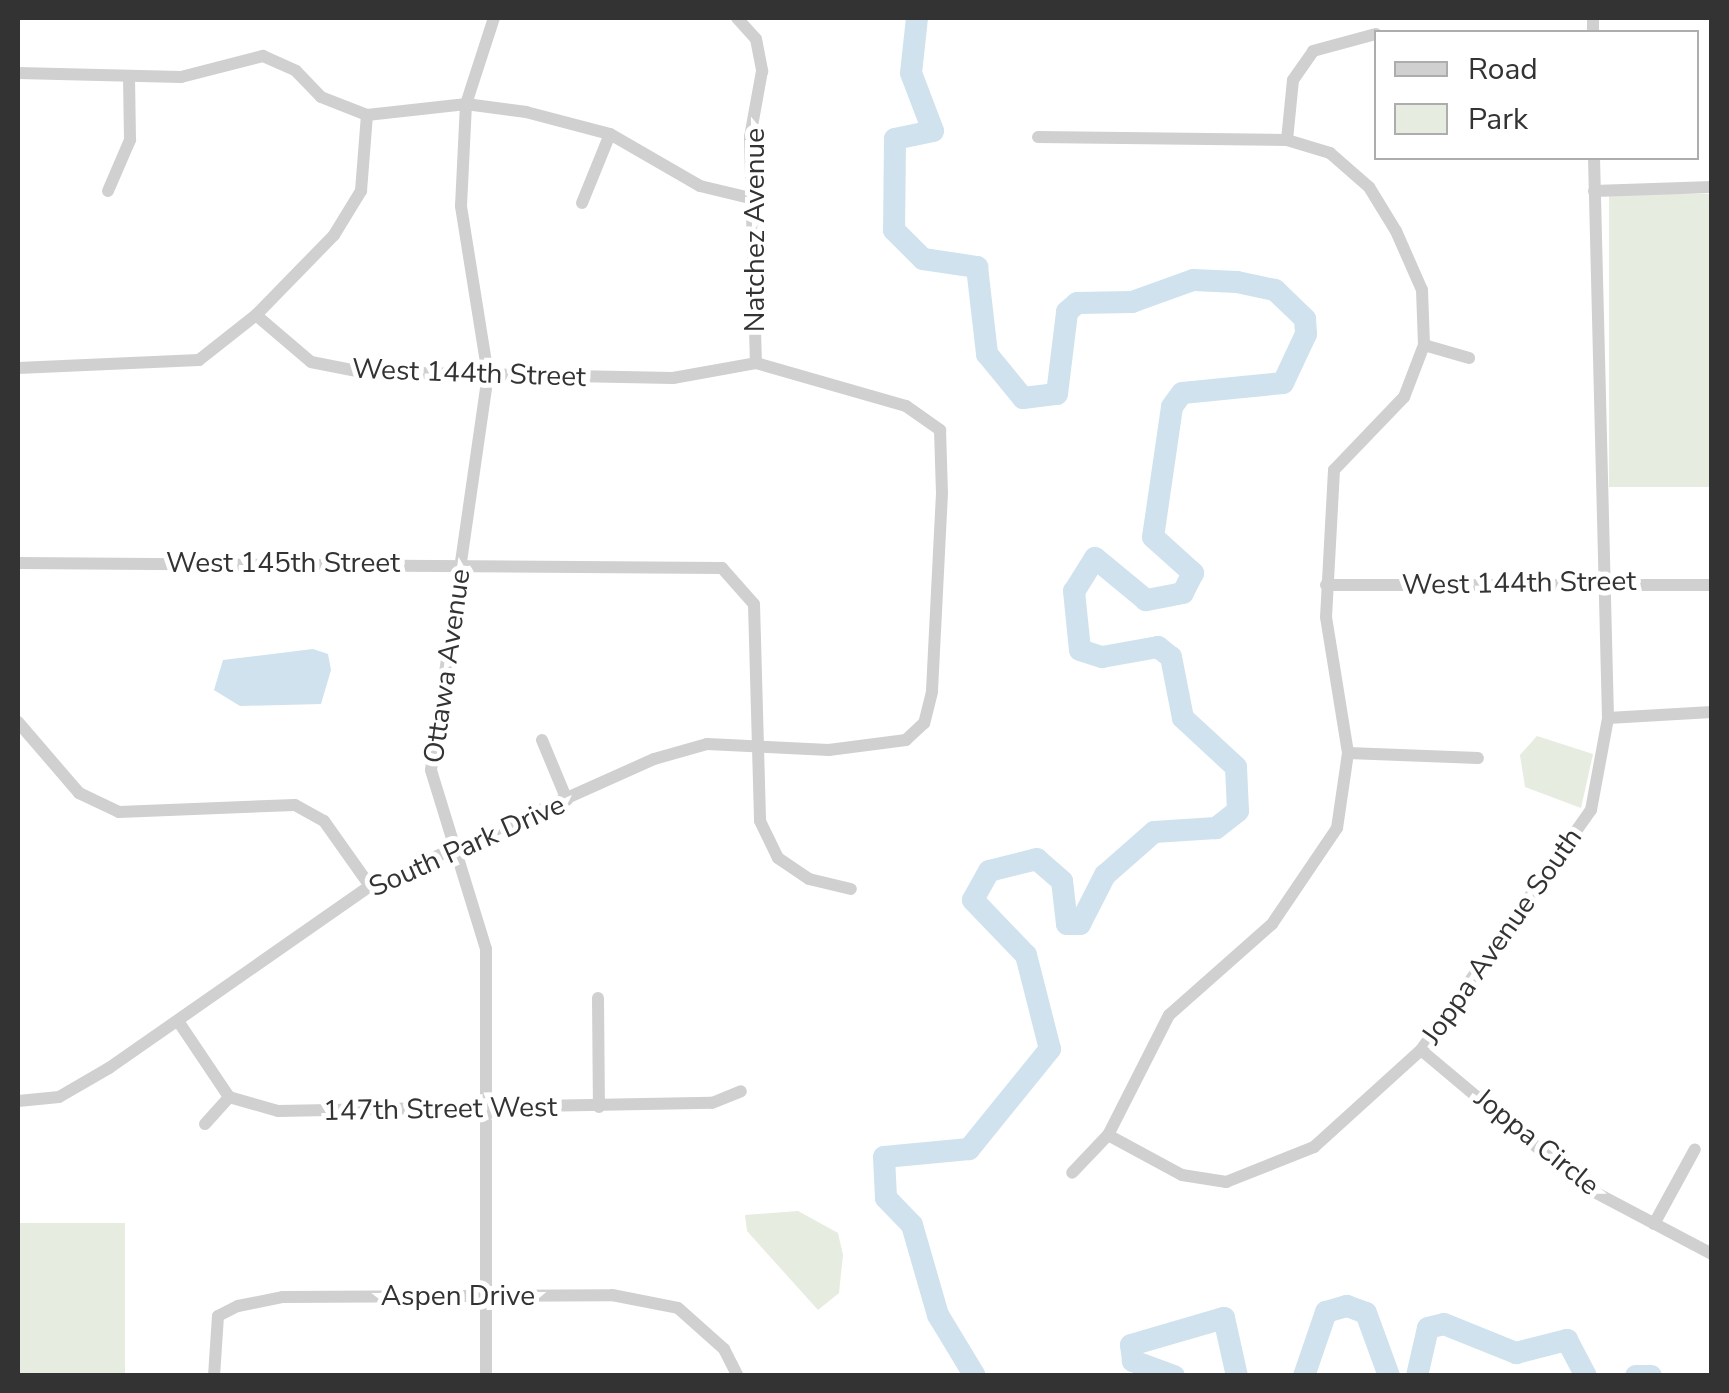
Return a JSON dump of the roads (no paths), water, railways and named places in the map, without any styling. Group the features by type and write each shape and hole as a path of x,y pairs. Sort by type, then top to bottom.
{"street":[{"name":"Ottawa Avenue","path":"486,1376 486,949 431,770 488,375 461,206 466,104 494,18"},
{"name":"Natchez Avenue","path":"737,18 756,38 750,198 756,363"},
{"path":"1287,140 1292,80 1313,51 1374,35"},
{"path":"18,73 129,79 262,56 296,71 321,97 368,115 466,104 610,134 700,186 750,198"},
{"path":"108,191 130,140 129,79"},
{"path":"18,368 199,360 256,315 334,235 361,190 368,115"},
{"path":"582,203 610,134"},
{"path":"1038,138 1287,140 1330,153 1369,187 1422,290 1424,345 1404,397 1334,470 1326,585 1348,753 1337,828 1297,895 1168,1014 1108,1135 1072,1174"},
{"name":"Joppa Avenue South","path":"1108,1135 1182,1176 1242,1178 1314,1147 1421,1050 1590,810 1608,718 1601,582 1594,160"},
{"path":"1594,190 1712,187"},
{"name":"West 144th Street","path":"256,315 311,362 488,375 673,378 756,363 906,406 940,430 932,692 924,723 906,740"},
{"path":"1424,345 1469,358"},
{"name":"West 145th Street","path":"18,563 698,564 740,580 754,604 756,742"},
{"name":"West 144th Street","path":"1326,585 1712,584"},
{"path":"1608,718 1712,712"},
{"path":"18,722 79,794 119,812 163,817 295,805 337,835 370,886"},
{"path":"542,740 568,800"},
{"name":"South Park Drive","path":"18,1101 59,1096 178,1021 370,886 654,760 756,742 829,750 906,740"},
{"path":"756,742 760,821 778,858 809,879 851,889"},
{"path":"1348,753 1478,758"},
{"path":"598,998 599,1107"},
{"path":"178,1021 229,1097 205,1124"},
{"name":"Joppa Circle","path":"1421,1050 1582,1186 1712,1254"},
{"name":"147th Street West","path":"229,1097 278,1110 483,1110 712,1104 741,1091"},
{"path":"1654,1224 1695,1149"},
{"name":"Aspen Drive","path":"214,1376 218,1316 238,1306 283,1297 612,1294 678,1308 724,1349 738,1376"}],"water":[{"path":"313,649 328,654 331,670 321,704 240,706 214,690 223,660"}],"waterway":[{"path":"917,18 911,73 933,131 895,139 894,230 923,259 977,267 987,354 1023,398 1057,394 1067,312 1077,303 1132,302 1193,280 1237,282 1275,290 1305,319 1306,334 1283,383 1182,393 1172,407 1153,537 1193,573 1183,593 1146,600 1095,558 1074,591 1080,650 1102,657 1158,647 1171,657 1183,718 1236,767 1238,811 1216,828 1154,832 1105,875 1080,924 1067,924 1062,881 1037,859 989,871 973,900 1026,955 1050,1049 969,1149 884,1157 886,1198 912,1225 938,1315 975,1376"},
{"path":"1304,1376 1326,1312 1347,1306 1366,1313 1389,1376"},
{"path":"1174,1376 1133,1361 1131,1345 1224,1318 1237,1376"},
{"path":"1417,1376 1428,1328 1444,1324 1516,1353 1567,1340 1586,1376"},
{"path":"1636,1376 1651,1376"}]}
